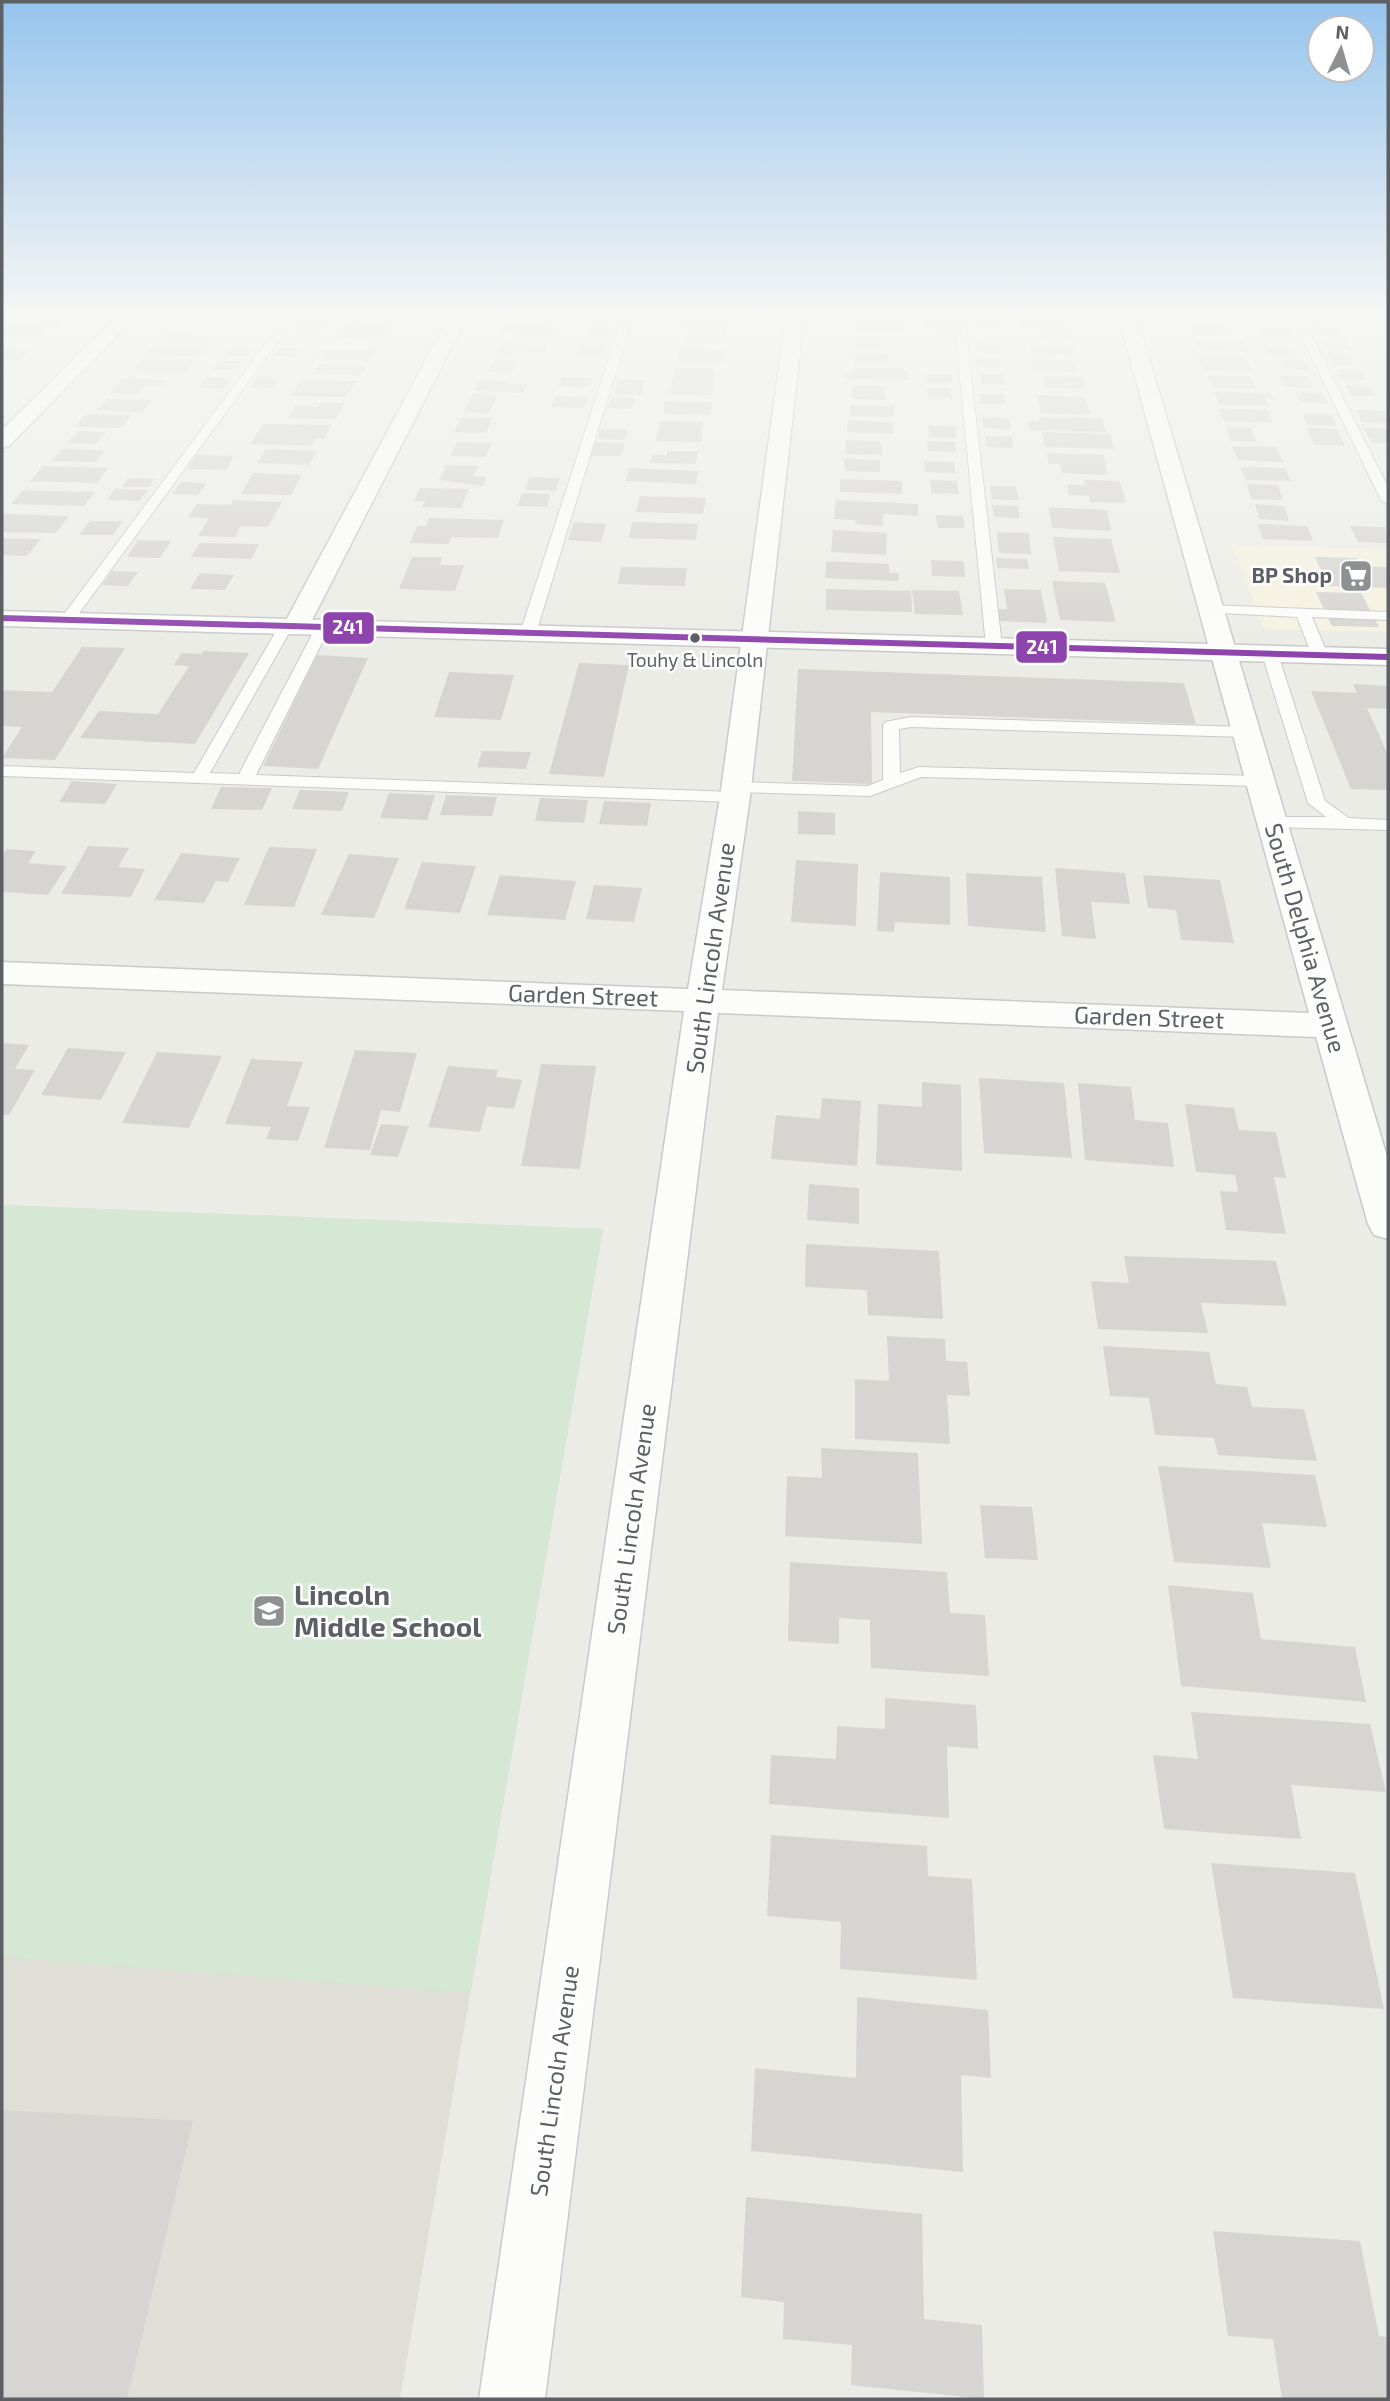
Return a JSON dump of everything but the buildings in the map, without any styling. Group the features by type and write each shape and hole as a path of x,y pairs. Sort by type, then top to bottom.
{"street":[{"path":"2,442 17,427"},
{"path":"291,626 398,427"},
{"name":"South Lincoln Avenue","path":"512,2399 703,1001 736,792 781,427"},
{"name":"South Delphia Avenue","path":"1158,427 1388,1224"},
{"path":"2,618 1388,657"},
{"name":"Garden Street","path":"2,973 1332,1026"}],"lane":[{"path":"67,620 209,427"},
{"path":"528,633 593,427"},
{"path":"972,427 994,646"},
{"path":"1352,427 1388,500"},
{"path":"1209,609 1388,616"},
{"path":"1303,612 1320,655"},
{"path":"199,778 291,626"},
{"path":"245,780 323,627"},
{"path":"1270,654 1317,803 1345,823"},
{"path":"892,783 891,725 911,722 1245,732"},
{"path":"2,771 736,792 870,792 919,772 1259,781"},
{"path":"1271,822 1388,825"}],"shaded area":[{"path":"1232,545 1388,549 1388,632 1264,629"},
{"name":"Lincoln Middle School","path":"2,1205 603,1229 400,2399 2,2399"}],"green space":[{"name":"Lincoln Middle School","path":"2,1205 603,1229 470,1993 2,1957"}],"transit line":[{"name":"241","path":"2,618 1388,657"}],"place":[{"name":"BP Shop","path":"1356,576"},
{"name":"Touhy & Lincoln","path":"695,638"},
{"name":"Lincoln Middle School","path":"269,1611"}]}
